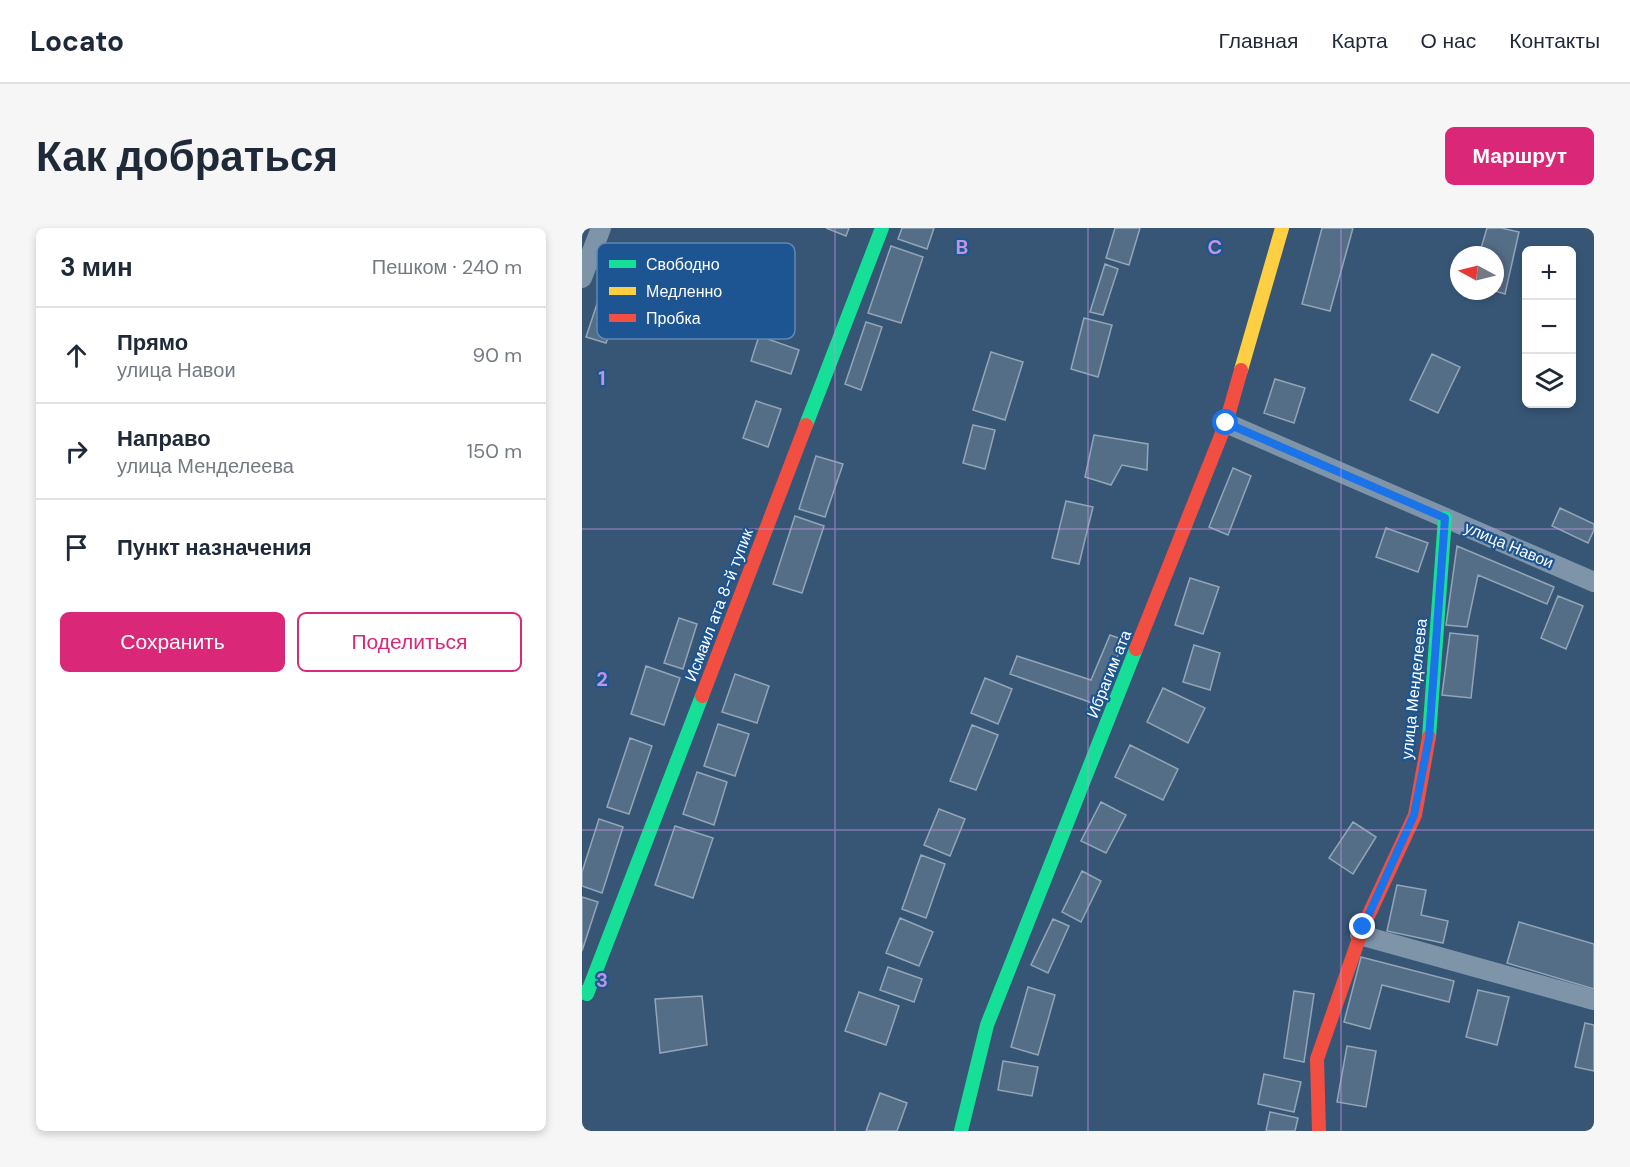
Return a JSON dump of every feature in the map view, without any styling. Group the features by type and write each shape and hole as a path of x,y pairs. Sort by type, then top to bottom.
{"street":[{"name":"Исмаил ата 8-й тупик","path":"584,993 882,228"},
{"name":"Ибрагим ата","path":"961,1131 987,1025 1226,423 1282,228"},
{"path":"582,278 593,237"},
{"name":"улица Навои","path":"1226,423 1594,582"},
{"name":"улица Менделеева","path":"1319,1131 1317,1059 1360,935 1414,815 1429,738 1445,518"},
{"path":"1360,935 1594,1000"}],"building":[{"path":"826,228 849,228 846,236"},
{"path":"902,228 934,228 927,249 898,239"},
{"path":"1115,228 1140,228 1129,265 1106,258"},
{"path":"1322,228 1353,228 1330,311 1302,304"},
{"path":"1487,228 1519,232 1505,294 1504,246 1482,246"},
{"path":"891,246 923,257 901,323 868,313"},
{"path":"1105,264 1118,269 1103,315 1090,312"},
{"path":"597,304 597,339 607,339 606,343 586,337"},
{"path":"1084,318 1112,325 1098,377 1071,369"},
{"path":"866,322 882,327 861,390 845,384"},
{"path":"758,339 768,339 799,350 791,374 751,361"},
{"path":"991,352 1023,362 1005,420 973,410"},
{"path":"1432,354 1460,367 1438,413 1410,400"},
{"path":"1275,379 1305,388 1294,423 1264,413"},
{"path":"756,401 781,409 768,447 743,438"},
{"path":"973,425 995,430 985,469 963,463"},
{"path":"1094,435 1148,444 1147,470 1122,465 1111,485 1085,477"},
{"path":"816,456 843,464 825,517 799,509"},
{"path":"1233,468 1251,476 1228,535 1209,527"},
{"path":"1066,501 1093,507 1079,564 1052,558"},
{"path":"1560,508 1594,524 1594,530 1588,543 1552,526"},
{"path":"795,516 824,526 802,593 773,584"},
{"path":"1386,528 1428,543 1418,572 1376,557"},
{"path":"1457,546 1554,587 1547,604 1478,575 1467,627 1446,625"},
{"path":"1190,578 1219,587 1203,634 1175,625"},
{"path":"1558,596 1583,606 1566,649 1541,638"},
{"path":"679,618 697,624 683,669 664,663"},
{"path":"1450,633 1478,636 1471,698 1442,695"},
{"path":"1110,635 1124,640 1098,705 1010,674 1017,656 1091,680"},
{"path":"1194,645 1220,653 1210,690 1183,682"},
{"path":"646,666 680,678 664,725 631,714"},
{"path":"735,674 769,686 757,723 722,712"},
{"path":"985,678 1012,689 998,724 971,713"},
{"path":"1163,688 1205,708 1188,743 1147,722"},
{"path":"718,724 749,734 735,776 704,766"},
{"path":"972,725 998,735 976,790 950,781"},
{"path":"630,738 652,746 629,814 607,807"},
{"path":"1130,745 1178,769 1163,800 1115,777"},
{"path":"697,772 727,782 714,825 683,814"},
{"path":"1101,802 1126,815 1106,853 1081,841"},
{"path":"939,809 965,819 950,856 924,845"},
{"path":"599,819 623,827 602,893 582,886 582,872"},
{"path":"1353,822 1376,837 1353,874 1329,858"},
{"path":"675,826 713,838 693,898 655,885"},
{"path":"921,855 945,864 926,918 902,909"},
{"path":"1082,871 1101,881 1081,922 1062,912"},
{"path":"1397,885 1426,890 1421,915 1448,921 1443,943 1387,931"},
{"path":"582,897 598,902 582,951"},
{"path":"900,918 933,932 919,966 886,953"},
{"path":"1053,919 1069,926 1048,973 1031,965"},
{"path":"1519,922 1594,944 1594,989 1507,963"},
{"path":"1361,957 1454,981 1449,1002 1382,985 1370,1029 1344,1022"},
{"path":"888,967 922,979 914,1002 880,990"},
{"path":"1028,987 1055,995 1038,1055 1011,1047"},
{"path":"1478,990 1509,997 1497,1045 1466,1037"},
{"path":"1294,991 1314,994 1304,1062 1284,1058"},
{"path":"859,992 899,1006 886,1045 845,1031"},
{"path":"702,996 707,1045 660,1053 655,999"},
{"path":"1585,1023 1594,1025 1594,1071 1575,1067"},
{"path":"1347,1046 1376,1051 1366,1107 1337,1102"},
{"path":"1003,1061 1038,1067 1032,1096 998,1090"},
{"path":"1264,1074 1301,1082 1294,1112 1258,1104"},
{"path":"880,1093 907,1103 897,1131 866,1131"},
{"path":"1270,1112 1298,1118 1295,1131 1266,1131"}],"traffic: fast":[{"path":"806,425 882,228"},
{"path":"1429,737 1445,518"},
{"path":"961,1131 987,1025 1136,649"},
{"path":"582,992 587,994 702,696"}],"traffic: slow":[{"path":"1241,370 1282,228"}],"traffic: jam":[{"path":"1136,649 1226,423 1241,370"},
{"path":"702,696 806,425"},
{"path":"1319,1131 1317,1059 1363,927 1415,815 1429,737"}],"route":[{"path":"1226,423 1445,518 1429,738 1414,815 1363,927"}]}
